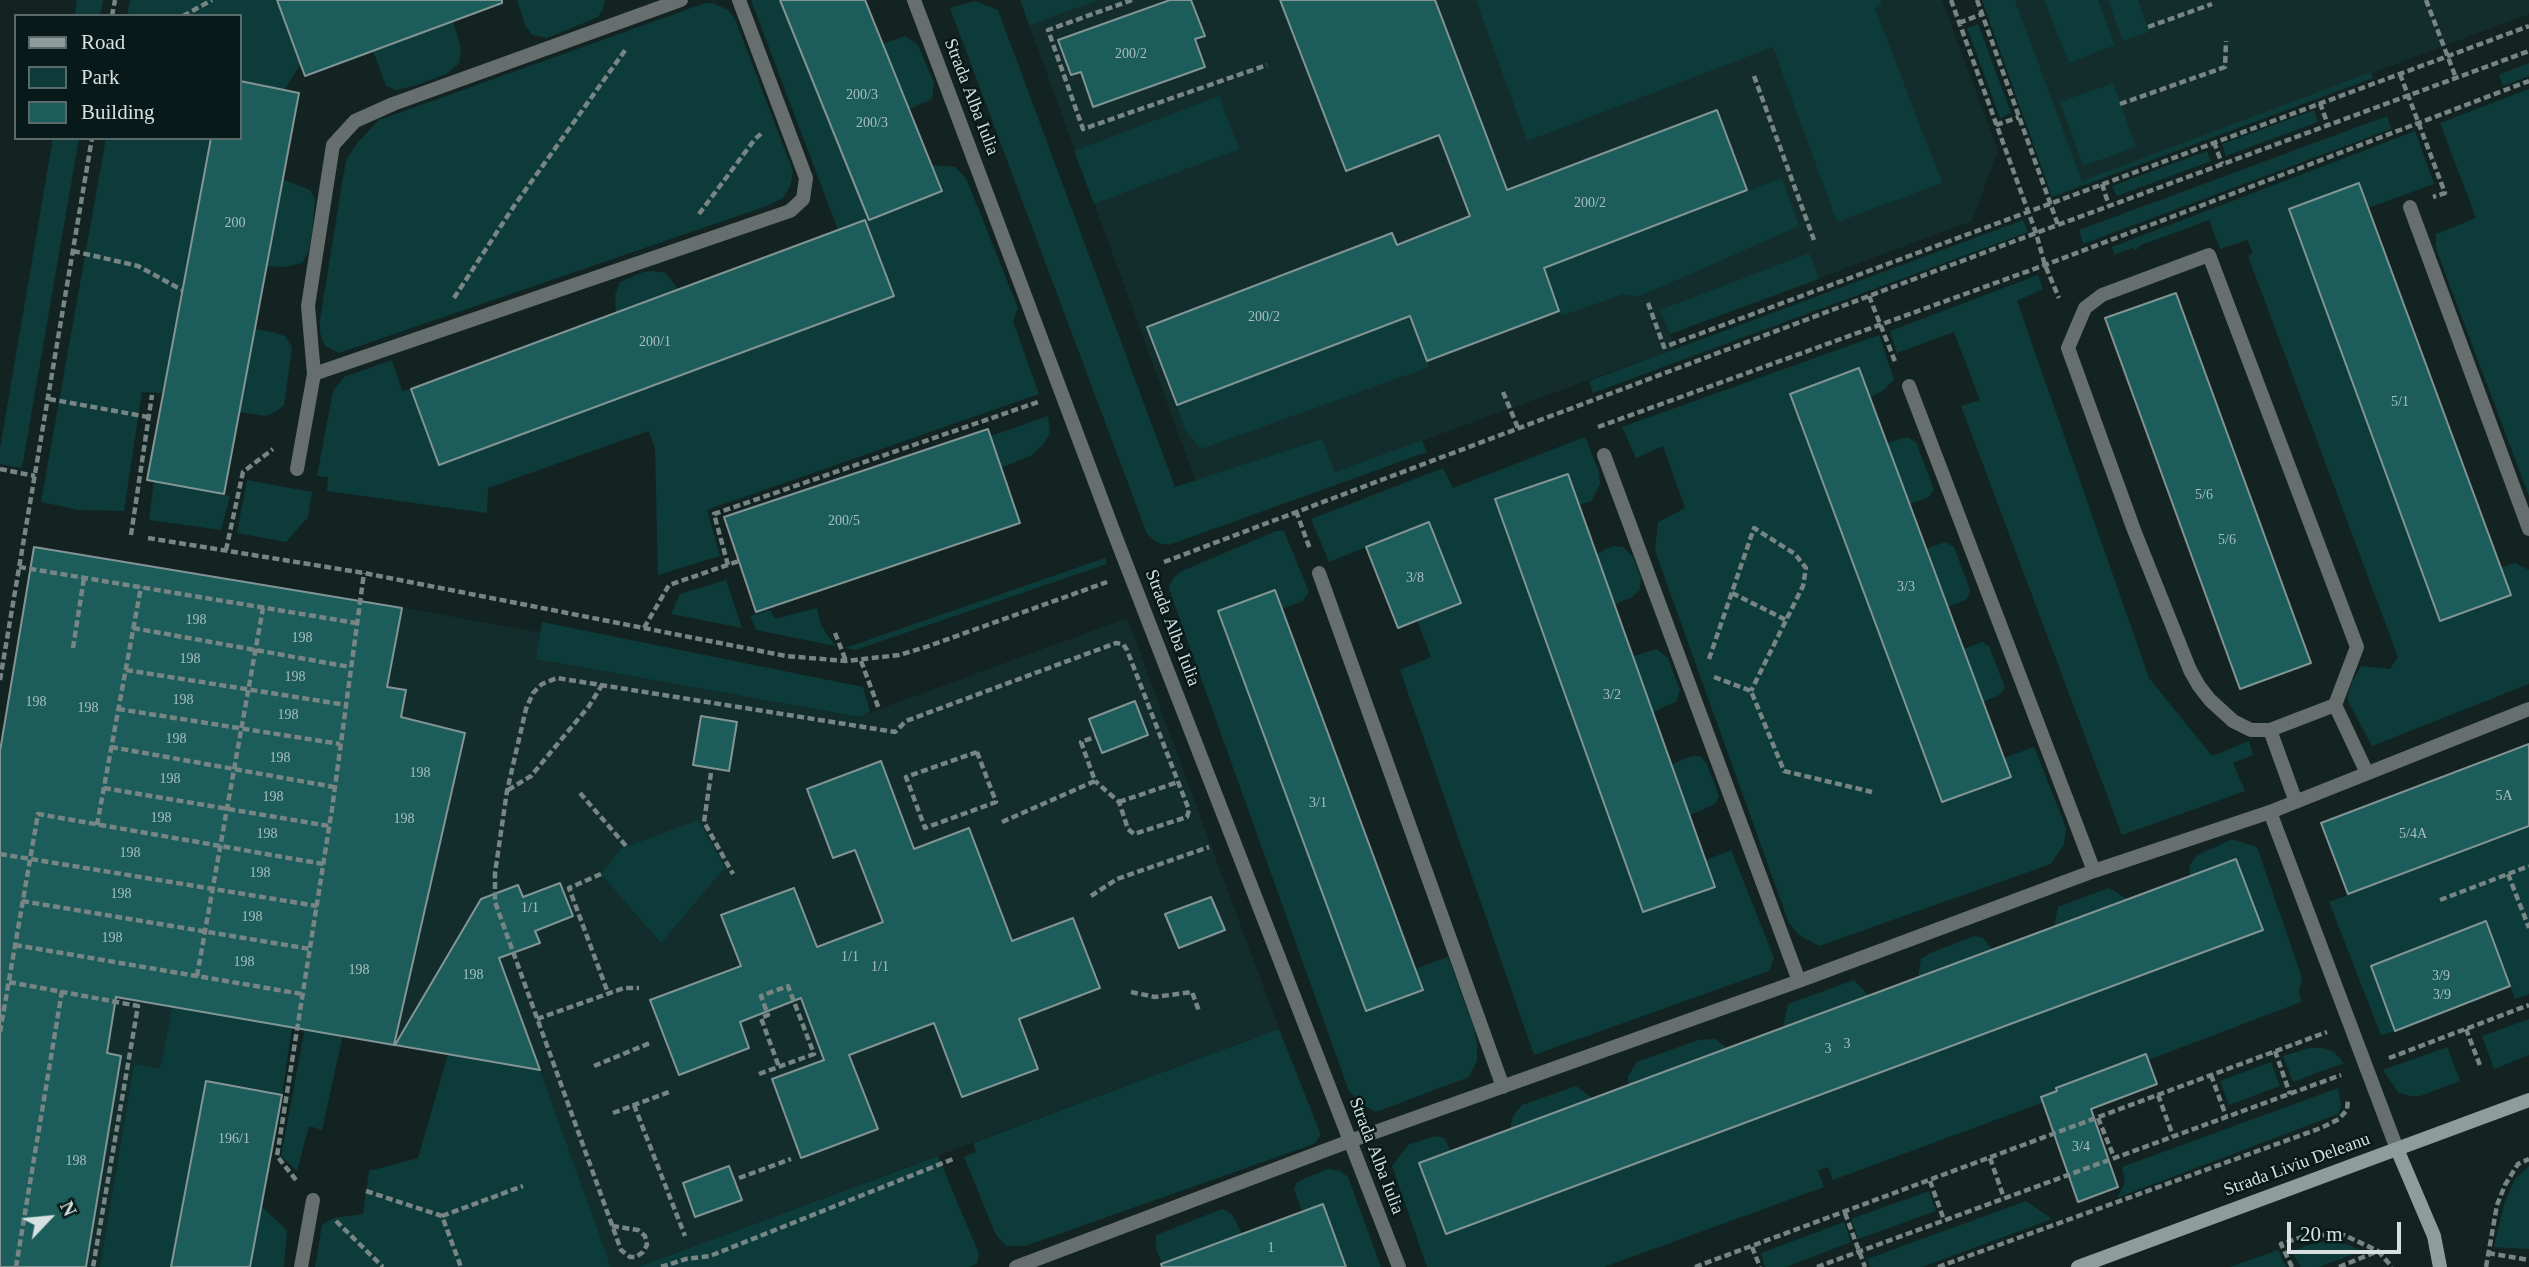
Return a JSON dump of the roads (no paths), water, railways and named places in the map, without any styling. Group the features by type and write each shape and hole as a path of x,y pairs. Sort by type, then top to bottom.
{"main road":[{"name":"Strada Liviu Deleanu","path":"2078,1267 2529,1100"},
{"path":"2397,1149 2434,1236 2440,1267"}],"lane":[{"path":"297,469 314,374 308,306 333,145 355,121 393,104 681,0"},
{"path":"314,374 790,211 803,199 806,178 739,0"},
{"name":"Strada Alba Iulia","path":"914,0 1062,394 1399,1267"},
{"path":"2410,206 2529,529"},
{"path":"2335,705 2270,730 2251,730 2233,721 2210,700 2190,670 2134,530 2068,348 2085,308 2102,295 2209,255 2357,647 2335,705 2367,773"},
{"path":"1909,386 2094,871"},
{"path":"1604,455 1800,981"},
{"path":"1319,573 1503,1087"},
{"path":"1016,1267 1350,1141 1800,981 2094,871 2270,812 2529,709"},
{"path":"2270,730 2296,802"},
{"path":"2270,812 2397,1149"},
{"path":"301,1267 313,1200"}]}
